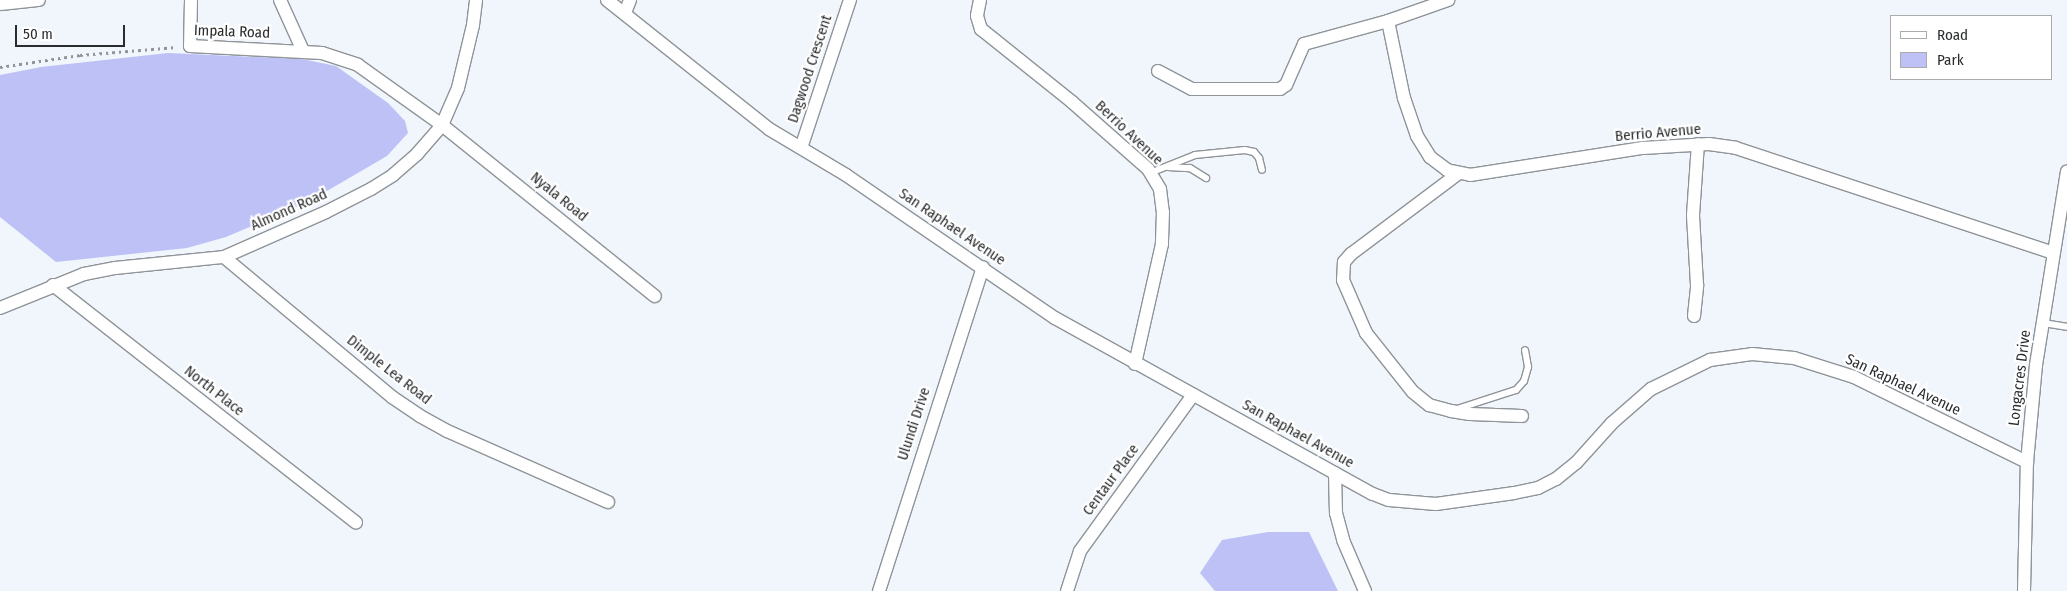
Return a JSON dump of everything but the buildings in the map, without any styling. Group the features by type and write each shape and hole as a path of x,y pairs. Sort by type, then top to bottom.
{"street":[{"path":"0,4 39,0"},
{"path":"190,46 191,0"},
{"path":"280,0 303,51"},
{"name":"Almond Road","path":"0,308 84,274 115,268 224,257 326,212 371,189 393,175 417,154 442,125 458,88 473,25 476,0"},
{"name":"San Raphael Avenue","path":"607,0 626,13 769,129 846,175 1055,318 1135,364 1373,494 1389,500 1413,504 1436,504 1538,488 1556,479 1576,463 1612,424 1651,389 1710,360 1752,354 1794,358 1854,378 2026,462"},
{"path":"626,13 630,0"},
{"name":"Dagwood Crescent","path":"801,148 850,0"},
{"name":"Berrio Avenue","path":"980,0 977,16 981,29 1072,102 1150,173 1160,189 1163,212 1162,244 1135,364"},
{"path":"1158,71 1192,89 1254,87 1280,89 1286,85 1304,44 1388,21 1448,0"},
{"name":"Berrio Avenue","path":"1388,21 1404,98 1417,136 1430,157 1447,170 1470,175 1513,170 1643,148 1698,144 1736,148 2053,253"},
{"name":"Impala Road","path":"190,46 303,51 333,55 358,65 442,125"},
{"name":"Nyala Road","path":"442,125 655,296"},
{"path":"1694,316 1697,284 1693,215 1698,144"},
{"name":"Longacres Drive","path":"2024,591 2026,462 2043,323 2067,171"},
{"path":"1459,173 1351,254 1344,262 1342,271 1351,302 1366,333 1413,392 1430,405 1451,411 1470,414 1522,416"},
{"name":"Dimple Lea Road","path":"224,257 392,397 420,416 447,431 608,502"},
{"name":"Ulundi Drive","path":"878,591 983,267"},
{"name":"North Place","path":"53,285 356,523"},
{"name":"Centaur Place","path":"1067,591 1080,551 1193,395"},
{"path":"1335,473 1336,513 1343,540 1365,591"}],"lane":[{"path":"1150,173 1195,155 1245,150 1254,152 1259,158 1262,170"},
{"path":"1165,167 1190,168 1206,178"},
{"path":"2043,323 2067,327"},
{"path":"1451,411 1516,390 1524,381 1528,367 1525,350"}],"path":[{"name":"Impala Road","path":"0,67 143,48 190,46"}],"green space":[{"path":"168,53 302,59 336,66 388,103 405,121 408,133 387,156 308,202 226,237 187,248 56,262 0,217 0,75 41,67"},
{"path":"1268,532 1309,532 1338,591 1215,591 1200,573 1222,540"}]}
